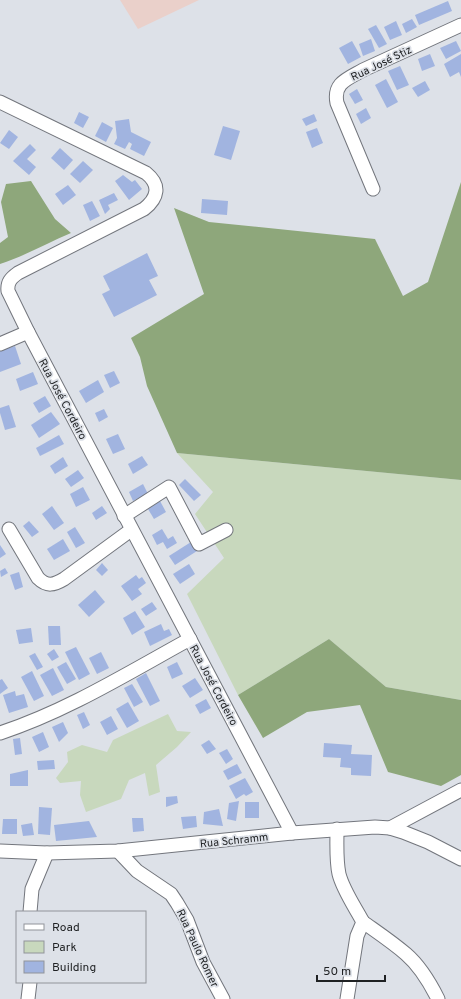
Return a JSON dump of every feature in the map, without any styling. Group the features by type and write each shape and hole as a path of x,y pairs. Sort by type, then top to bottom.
{"street":[{"name":"Rua José Stiz","path":"373,189 336,103 335,92 338,86 363,70 461,25"},
{"name":"Rua José Cordeiro","path":"0,102 146,173 151,178 156,189 154,200 144,209 27,268 11,278 8,284 8,291 131,530 292,833"},
{"path":"0,344 28,332"},
{"path":"124,516 169,487 199,544 226,530"},
{"path":"9,529 38,578 48,585 53,585 64,580 131,530"},
{"path":"0,732 30,722 76,701 190,639"},
{"path":"390,828 460,791"},
{"name":"Rua Schramm","path":"0,851 46,853 118,851 363,827 390,828 415,836 461,859"},
{"path":"337,829 339,874 363,922 406,953 428,981 438,999"},
{"name":"Rua Paulo Romer","path":"118,851 137,871 171,894 178,903 187,920 203,962 223,999"},
{"path":"30,911 32,889 46,853"},
{"path":"347,999 357,936 363,922"},
{"path":"28,999 30,983"}],"shaded area":[{"path":"120,0 199,0 138,29"}],"green space":[{"path":"31,181 55,219 71,233 0,264 0,243 8,237 1,202 6,184"},
{"path":"461,182 461,480 177,453 147,386 140,357 131,338 204,294 174,208 209,222 375,239 403,296 428,282"},
{"path":"177,453 461,480 461,700 386,687 329,639 238,695 187,594 224,558 195,514 213,492"},
{"path":"329,639 386,687 461,700 461,775 441,786 388,772 360,705 307,712 263,738 238,695"},
{"path":"168,714 177,731 191,732 177,747 156,765 160,792 149,796 145,773 129,780 121,799 86,812 80,795 81,781 60,783 56,778 68,762 67,752 82,745 107,752 113,740"}],"building":[{"path":"448,1 452,11 419,25 415,15"},
{"path":"412,19 417,27 406,33 402,24"},
{"path":"396,21 402,35 390,40 384,27"},
{"path":"376,25 387,44 379,48 368,29"},
{"path":"371,39 375,51 363,56 359,44"},
{"path":"352,41 361,57 348,64 339,48"},
{"path":"456,41 461,51 446,59 440,48"},
{"path":"430,54 435,66 422,71 418,59"},
{"path":"461,54 461,77 459,72 450,77 444,64"},
{"path":"400,66 409,85 397,90 388,71"},
{"path":"386,79 398,102 387,108 375,85"},
{"path":"425,81 430,90 418,97 412,88"},
{"path":"357,89 363,100 355,104 349,94"},
{"path":"366,108 371,118 361,124 356,114"},
{"path":"79,112 89,117 83,128 74,123"},
{"path":"314,114 317,121 306,126 302,119"},
{"path":"129,119 131,132 151,142 144,156 130,149 132,144 129,142 125,149 114,144 117,138 115,121"},
{"path":"102,122 113,128 106,142 95,136"},
{"path":"223,126 240,131 231,160 214,155"},
{"path":"317,128 323,143 312,148 306,132"},
{"path":"9,130 18,137 9,149 0,143"},
{"path":"30,144 36,150 27,159 36,167 29,175 13,161"},
{"path":"60,148 73,160 64,170 51,158"},
{"path":"83,161 93,170 80,183 70,174"},
{"path":"123,175 132,182 135,180 142,189 129,200 115,181"},
{"path":"68,185 76,195 63,205 55,194"},
{"path":"114,193 118,200 108,205 110,209 105,214 99,200"},
{"path":"202,199 228,201 227,215 201,213"},
{"path":"92,201 100,216 90,221 83,205"},
{"path":"147,253 158,276 149,280 157,295 114,317 102,294 110,290 103,276"},
{"path":"15,346 21,364 0,372 0,351"},
{"path":"114,371 120,383 110,388 104,375"},
{"path":"33,372 38,384 20,391 16,379"},
{"path":"98,380 104,392 86,403 79,391"},
{"path":"45,396 51,406 39,413 33,403"},
{"path":"9,405 16,427 5,430 0,408"},
{"path":"104,409 108,417 99,422 95,413"},
{"path":"51,412 60,424 39,438 31,425"},
{"path":"118,434 125,449 113,454 106,439"},
{"path":"59,435 64,444 40,456 36,448"},
{"path":"142,456 148,465 133,474 128,464"},
{"path":"63,457 68,466 55,474 50,466"},
{"path":"78,470 84,478 71,487 65,479"},
{"path":"185,479 201,495 194,501 179,485"},
{"path":"143,484 148,494 133,501 129,492"},
{"path":"83,487 90,500 76,507 70,494"},
{"path":"160,501 166,512 154,519 148,509"},
{"path":"52,506 64,523 54,530 42,514"},
{"path":"102,506 107,513 96,520 92,513"},
{"path":"29,521 39,532 32,537 23,526"},
{"path":"75,527 85,543 76,548 67,532"},
{"path":"162,529 168,539 173,536 177,543 167,549 163,542 157,545 152,535"},
{"path":"63,539 70,551 54,560 47,549"},
{"path":"191,542 197,551 175,565 169,556"},
{"path":"0,545 6,554 0,558"},
{"path":"102,563 108,570 102,576 96,570"},
{"path":"189,564 195,574 180,584 173,574"},
{"path":"5,568 8,573 1,577 0,571"},
{"path":"19,572 23,587 15,590 10,575"},
{"path":"136,575 139,579 142,577 146,583 138,589 142,594 132,601 121,586"},
{"path":"95,590 105,602 89,617 78,605"},
{"path":"152,602 157,609 146,616 141,609"},
{"path":"135,611 145,627 132,635 123,618"},
{"path":"161,624 164,631 169,629 172,635 150,646 144,632"},
{"path":"48,626 60,626 61,645 49,645"},
{"path":"31,628 33,642 19,644 16,630"},
{"path":"76,647 90,674 79,680 65,652"},
{"path":"54,649 59,657 52,661 47,654"},
{"path":"101,652 109,668 97,674 89,658"},
{"path":"35,653 43,667 37,670 29,656"},
{"path":"66,662 76,679 67,684 57,667"},
{"path":"177,662 183,674 172,679 167,667"},
{"path":"53,668 64,690 52,696 40,675"},
{"path":"32,671 44,696 34,701 21,677"},
{"path":"146,673 160,701 150,706 136,679"},
{"path":"195,678 203,690 190,698 182,686"},
{"path":"2,679 8,688 0,694 0,680"},
{"path":"132,684 143,702 134,707 124,688"},
{"path":"15,691 16,696 24,694 28,707 9,713 3,695"},
{"path":"206,699 211,708 200,714 195,705"},
{"path":"128,702 139,721 127,728 116,709"},
{"path":"84,712 90,725 83,729 77,715"},
{"path":"111,716 118,729 107,735 100,722"},
{"path":"63,722 68,733 59,742 52,727"},
{"path":"43,732 49,747 39,752 32,737"},
{"path":"20,738 22,754 15,755 13,739"},
{"path":"209,740 216,749 207,754 201,745"},
{"path":"324,743 352,745 351,754 372,755 371,776 351,775 351,768 340,767 341,758 323,757"},
{"path":"227,749 233,759 226,764 219,753"},
{"path":"54,760 55,769 38,770 37,761"},
{"path":"237,764 242,773 228,780 223,771"},
{"path":"28,770 28,786 10,786 10,774"},
{"path":"245,778 253,792 246,796 244,794 236,799 229,786"},
{"path":"177,796 178,803 166,807 166,797"},
{"path":"239,801 236,821 227,819 229,803"},
{"path":"245,802 259,802 259,818 245,818"},
{"path":"39,807 52,808 50,835 38,834"},
{"path":"219,809 223,826 203,824 204,812"},
{"path":"196,816 197,827 183,829 181,817"},
{"path":"132,818 143,818 144,831 133,832"},
{"path":"3,819 17,819 17,834 2,834"},
{"path":"89,821 97,837 56,841 54,825"},
{"path":"32,823 34,835 23,836 21,825"}]}
